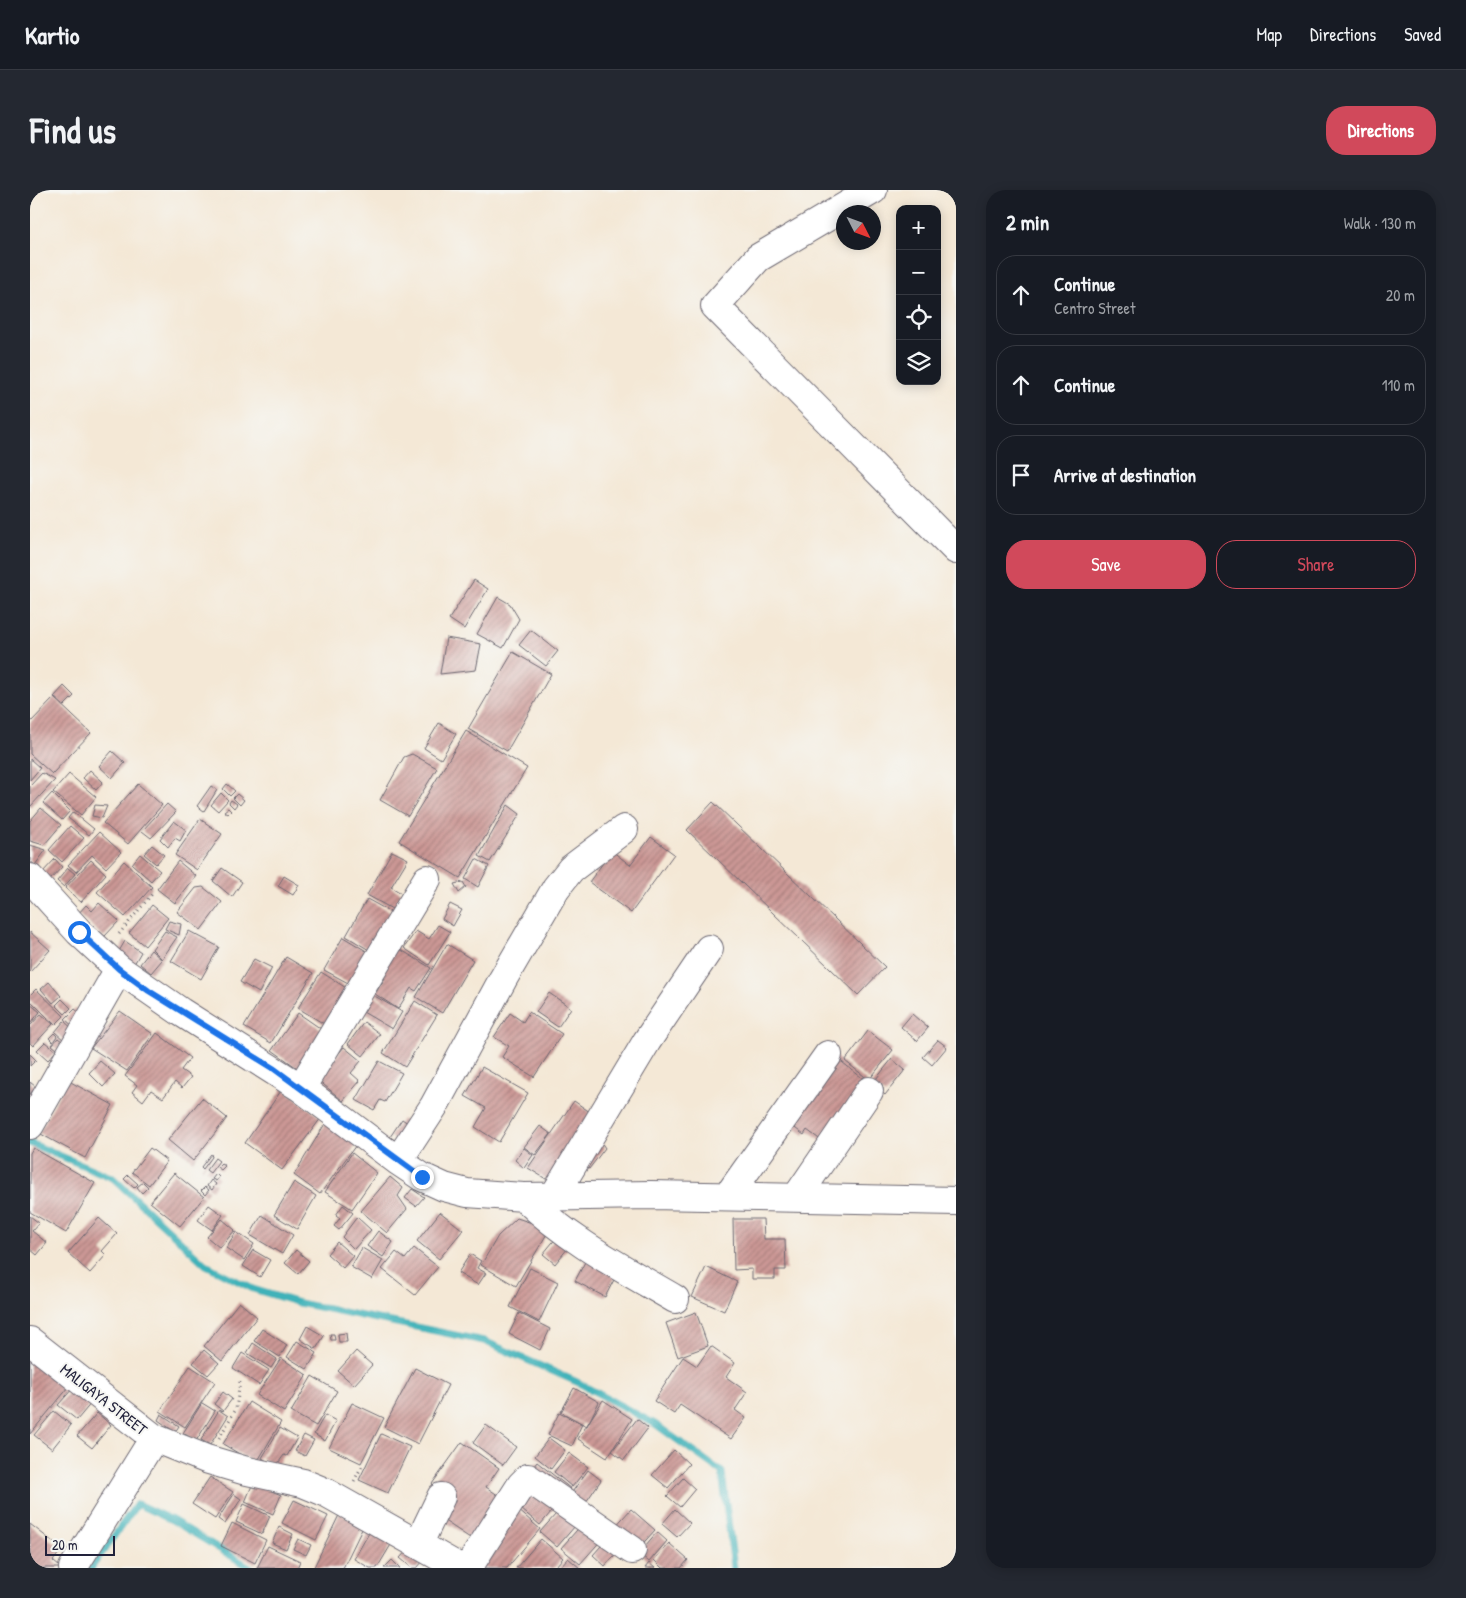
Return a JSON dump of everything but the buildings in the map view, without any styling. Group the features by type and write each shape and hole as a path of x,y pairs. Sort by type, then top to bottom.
{"street":[{"path":"873,190 758,258 715,306 956,550"},
{"path":"398,1161 434,1106 503,979 556,888 570,869 624,829"},
{"path":"30,878 110,961 173,1007 301,1088 398,1161 422,1177 452,1189 467,1193 524,1197 728,1196 956,1201"},
{"path":"301,1088 427,879"},
{"path":"554,1196 647,1041 709,949"},
{"path":"32,1122 110,961"},
{"path":"728,1196 828,1055"},
{"path":"796,1198 869,1092"},
{"path":"524,1197 545,1218 576,1241 675,1299"},
{"name":"MALIGAYA STREET","path":"30,1342 154,1438 206,1459 303,1483 344,1501 460,1568"},
{"path":"73,1568 154,1438"},
{"path":"468,1568 521,1484 528,1478 533,1479 632,1550"},
{"path":"419,1544 441,1497"}],"path":[{"path":"110,961 152,894"},
{"path":"206,1459 236,1409 240,1380"}],"waterway":[{"path":"30,1143 113,1178 206,1265 253,1289 299,1303 484,1341 577,1382 655,1424 722,1472 734,1568"},
{"path":"91,1568 137,1504 172,1520 251,1568"}],"route":[{"path":"79,932 119,969 149,991 273,1068 422,1177"}]}
